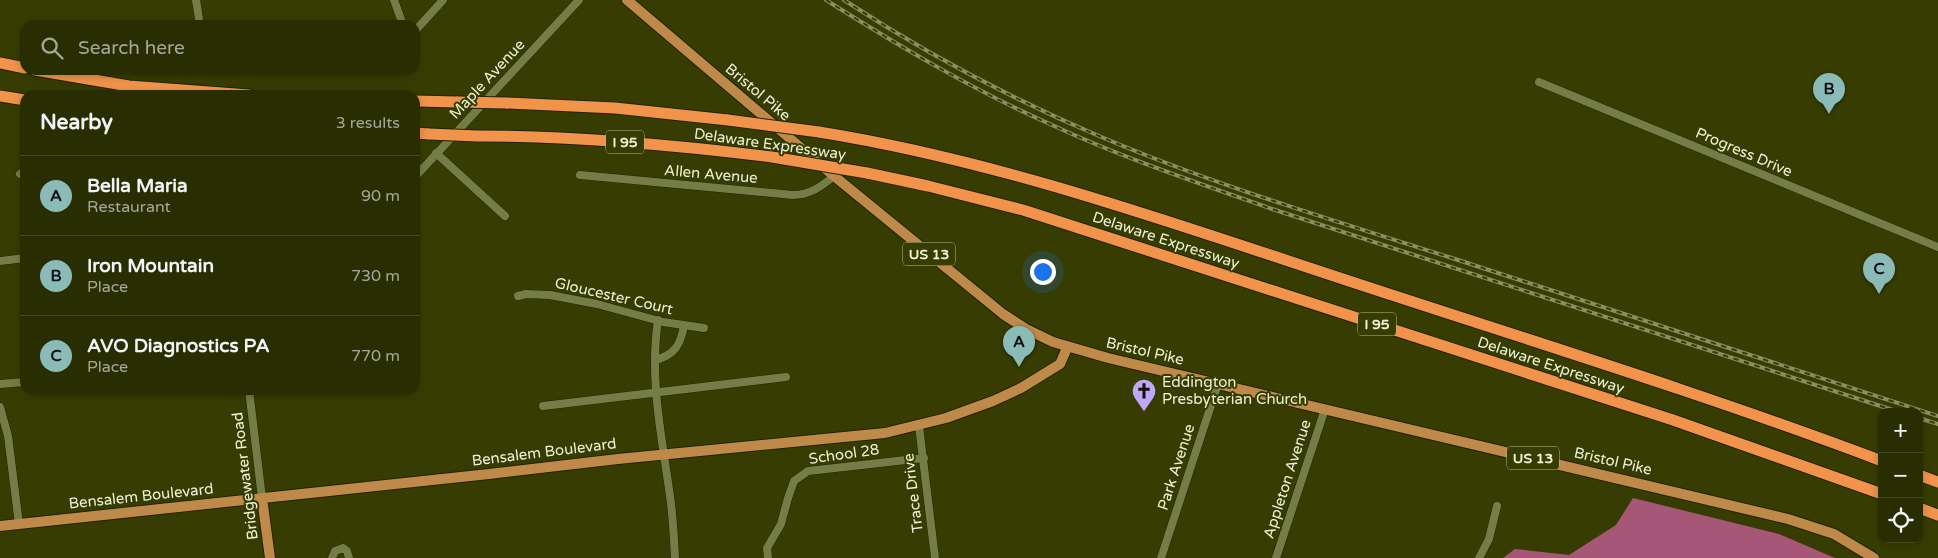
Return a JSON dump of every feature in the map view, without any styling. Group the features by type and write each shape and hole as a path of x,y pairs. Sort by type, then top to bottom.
{"highway":[{"path":"0,63 20,67"},
{"path":"64,75 129,86 182,90"},
{"path":"0,96 20,99"},
{"name":"Delaware Expressway","path":"420,101 506,103 632,110 728,120 819,132 892,145 966,162 1073,192 1672,386 1878,459"},
{"name":"Delaware Expressway","path":"420,133 611,140 716,150 867,173 987,200 1032,212 1673,420 1878,493"},
{"path":"1923,476 1938,482"},
{"path":"1923,509 1938,515"}],"main road":[{"name":"Bristol Pike","path":"628,0 834,176 1003,314 1035,334 1067,348 1788,519 1834,534 1874,558"},
{"name":"Bensalem Boulevard","path":"0,526 662,454 870,435 919,426 977,408 1021,388 1060,364 1067,348"},
{"name":"Bridgewater Road","path":"262,498 270,558"}],"street":[{"path":"196,0 199,20"},
{"path":"394,0 401,20"},
{"path":"420,25 443,0"},
{"name":"Maple Avenue","path":"420,171 578,0"},
{"name":"Progress Drive","path":"1538,82 1938,247"},
{"path":"436,153 505,216"},
{"name":"Allen Avenue","path":"580,175 793,195 809,193 834,176"},
{"path":"0,261 20,259"},
{"name":"Gloucester Court","path":"518,296 526,294 550,295 597,304 658,320 704,328"},
{"path":"658,320 655,360 657,393 662,454 670,497 675,558"},
{"path":"655,360 665,356 678,346 681,341 684,325"},
{"path":"544,406 786,377"},
{"path":"0,384 20,382"},
{"name":"Park Avenue","path":"1160,558 1218,384"},
{"name":"Bridgewater Road","path":"251,395 262,498"},
{"path":"0,406 8,436 19,524"},
{"name":"Appleton Avenue","path":"1276,558 1325,409"},
{"name":"Trace Drive","path":"919,426 935,558"},
{"name":"School 28","path":"768,558 767,548 782,524 794,481 808,471 924,458"},
{"path":"1479,558 1489,539 1497,506"},
{"path":"332,558 335,551 343,548 347,551 348,558"}],"shaded area":[{"path":"1633,498 1779,534 1835,558 1503,558 1515,549 1569,555 1616,525"}],"railway":[{"path":"826,0 909,51 965,82 1079,137 1133,159 1272,209 1887,408"},
{"path":"844,0 968,74 1099,136 1186,171 1938,416"},
{"path":"1923,419 1938,424"}],"place":[{"name":"Iron Mountain","path":"1829,114"},
{"name":"AVO Diagnostics PA","path":"1879,294"},
{"name":"Bella Maria","path":"1019,367"},
{"name":"Eddington Presbyterian Church","path":"1144,412"}]}
